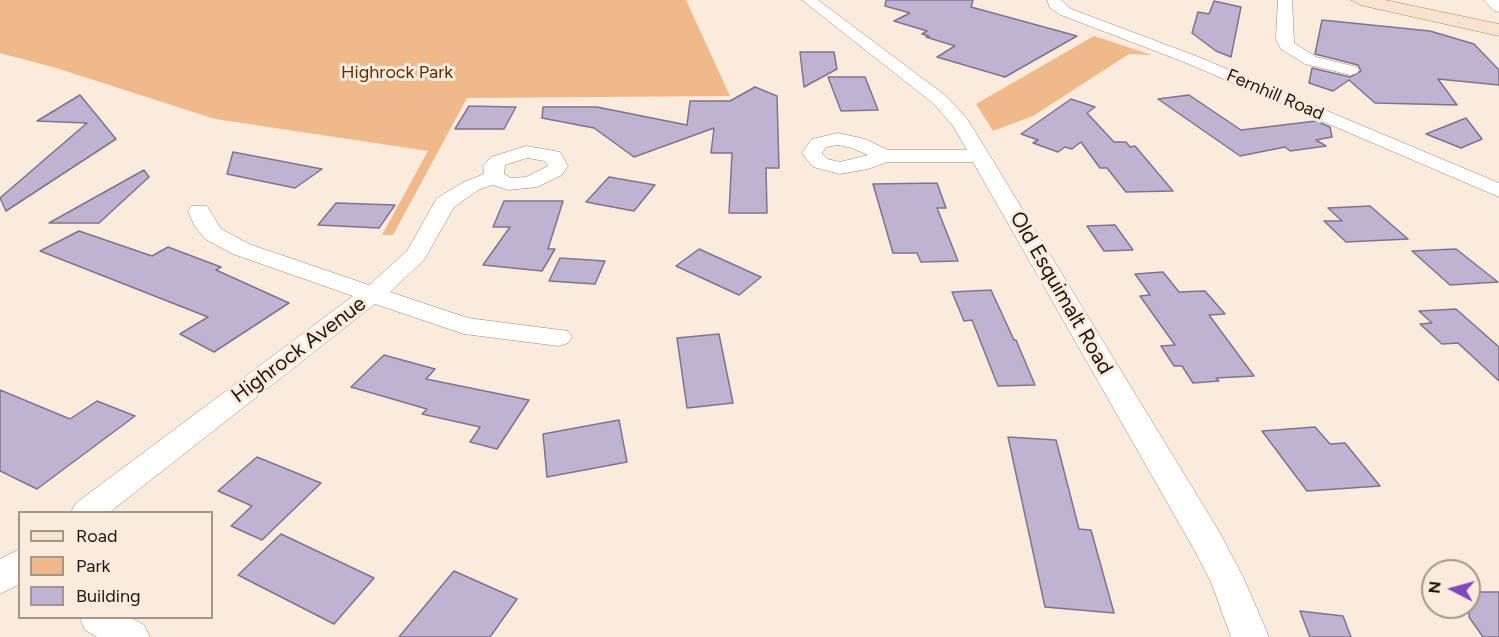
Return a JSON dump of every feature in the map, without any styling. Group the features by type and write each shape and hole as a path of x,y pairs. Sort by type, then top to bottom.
{"main road":[{"path":"1360,0 1499,30"}],"street":[{"name":"Old Esquimalt Road","path":"809,0 940,100 961,124 1208,543 1231,589 1250,637"},
{"name":"Fernhill Road","path":"1054,0 1055,5 1066,12 1190,59 1499,191"},
{"path":"1285,0 1284,39 1287,46 1311,61 1351,70"},
{"path":"1491,0 1499,8"},
{"path":"885,156 980,156"},
{"name":"Highrock Avenue","path":"90,511 372,294 416,255 445,203 471,186 494,177"},
{"path":"199,211 205,225 226,242 372,294 478,329 559,337"},
{"path":"100,619 131,637"}],"green space":[{"name":"Highrock Park","path":"0,0 686,0 730,96 467,98 393,235 382,235 428,151 215,119 56,68 0,53"},
{"path":"1094,36 1152,55 1129,54 1033,116 993,131 976,104"}],"building":[{"path":"886,0 973,0 971,7 1077,36 1005,77 937,57 955,46 922,34 927,31 894,21 910,13 885,6"},
{"path":"1214,1 1241,7 1231,57 1216,51 1192,33 1198,12 1209,14"},
{"path":"1322,20 1430,31 1474,44 1499,70 1499,85 1438,79 1457,105 1375,103 1349,80 1333,91 1309,83 1312,68 1350,77 1361,71 1358,65 1315,54"},
{"path":"800,52 834,52 837,69 804,87"},
{"path":"828,77 865,77 878,110 841,111"},
{"path":"755,87 777,96 779,168 766,168 767,213 729,213 732,153 711,153 714,128 634,157 594,128 542,118 543,107 597,107 687,125 690,101 730,101"},
{"path":"80,95 116,139 6,211 0,198 87,123 37,121"},
{"path":"1189,95 1241,130 1316,121 1330,127 1332,137 1316,140 1326,146 1290,151 1285,147 1240,156 1158,99"},
{"path":"1071,99 1095,107 1087,113 1114,142 1126,142 1130,147 1135,146 1173,191 1126,192 1107,168 1100,168 1081,142 1072,149 1065,147 1058,152 1033,143 1038,140 1021,134"},
{"path":"469,106 516,107 504,129 455,129"},
{"path":"1466,118 1482,139 1461,148 1426,134"},
{"path":"233,152 322,169 295,188 227,174"},
{"path":"144,170 149,177 99,223 49,223"},
{"path":"609,177 655,185 634,211 586,202"},
{"path":"937,183 946,208 937,208 958,261 921,262 917,253 893,253 873,184"},
{"path":"504,201 563,201 548,249 555,249 542,271 483,265 510,227 493,227"},
{"path":"336,203 395,205 379,228 318,225"},
{"path":"1370,206 1408,239 1346,242 1324,221 1342,221 1328,208"},
{"path":"1115,225 1133,250 1104,251 1087,226"},
{"path":"79,231 152,256 168,247 221,267 216,270 289,303 214,352 180,334 208,317 40,251"},
{"path":"699,249 761,277 739,295 676,266"},
{"path":"1456,249 1498,282 1450,285 1412,251"},
{"path":"560,258 605,261 595,284 549,281"},
{"path":"1163,272 1179,292 1205,291 1225,314 1209,315 1254,376 1216,378 1219,381 1193,383 1182,366 1174,366 1161,346 1175,345 1140,296 1150,295 1135,274"},
{"path":"991,290 1035,385 998,386 972,320 964,321 952,292"},
{"path":"1456,309 1499,347 1499,381 1458,343 1442,344 1420,324 1432,323 1419,311"},
{"path":"719,334 733,403 687,408 677,338"},
{"path":"384,355 435,369 426,379 529,400 497,449 470,442 480,427 422,414 427,409 351,387"},
{"path":"0,390 70,419 97,401 135,416 37,489 0,471"},
{"path":"619,420 627,462 547,477 543,434"},
{"path":"1315,427 1330,444 1345,443 1380,486 1307,491 1262,431"},
{"path":"1008,437 1056,440 1079,529 1091,530 1114,613 1045,607"},
{"path":"257,457 321,483 262,540 231,526 252,506 218,491"},
{"path":"281,534 374,578 334,624 238,575"},
{"path":"454,571 517,599 490,637 399,637"},
{"path":"1481,592 1499,592 1499,637 1483,637 1470,619 1481,619"},
{"path":"1300,611 1343,616 1351,637 1310,637"}]}
